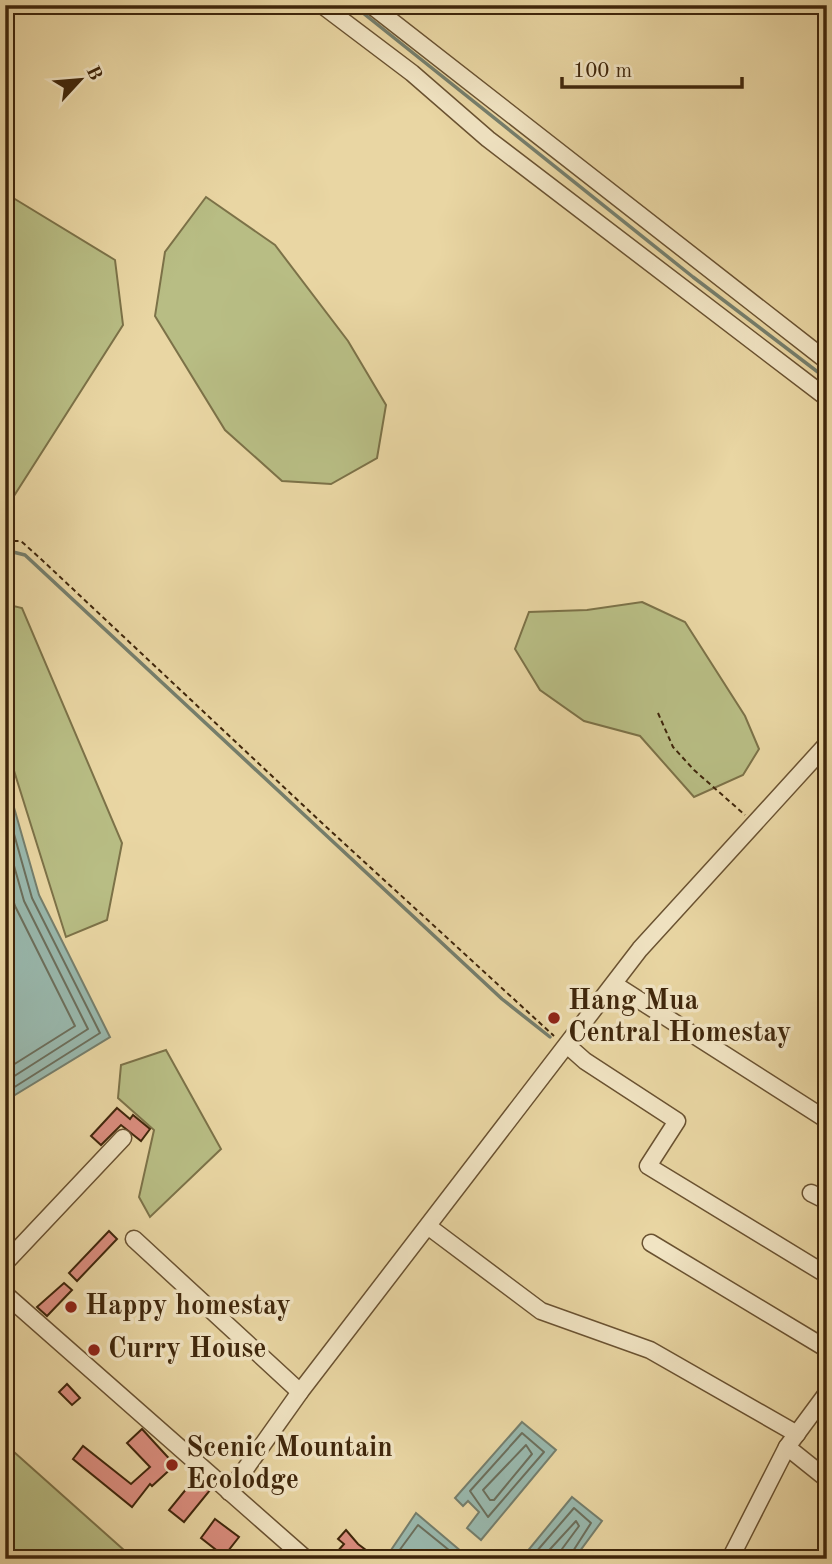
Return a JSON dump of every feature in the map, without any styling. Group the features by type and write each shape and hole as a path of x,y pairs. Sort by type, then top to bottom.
{"street":[{"path":"322,5 412,73 488,139 827,398"},
{"path":"371,5 827,361"},
{"path":"229,1492 300,1392 640,949 827,744"},
{"path":"614,984 827,1120"},
{"path":"567,1045 585,1061 677,1121 648,1166 827,1275"},
{"path":"5,1263 122,1138"},
{"path":"811,1194 827,1201"},
{"path":"429,1227 541,1311 650,1350 792,1441 827,1479"},
{"path":"134,1239 300,1392"},
{"path":"651,1243 827,1349"},
{"path":"5,1294 306,1559"},
{"path":"730,1559 792,1441 827,1393"}],"path":[{"path":"5,541 20,541 42,559 544,1029 567,1045"},
{"path":"658,713 673,747 694,770 753,823"}],"green space":[{"path":"5,193 115,260 123,325 5,510"},
{"path":"206,197 275,245 348,341 386,405 377,458 331,484 282,481 225,430 155,316 165,252"},
{"path":"642,602 685,622 745,716 759,749 743,775 694,797 640,736 584,721 540,690 515,649 529,612 587,610"},
{"path":"5,604 22,608 122,843 107,920 66,937 5,742"},
{"path":"166,1050 221,1149 150,1217 139,1197 154,1130 118,1098 121,1065"},
{"path":"5,1444 134,1559 5,1559"}],"water":[{"path":"5,776 39,895 110,1037 5,1101"},
{"path":"522,1422 556,1450 481,1540 467,1528 479,1512 468,1501 463,1506 455,1498"},
{"path":"572,1497 602,1521 574,1559 521,1559"},
{"path":"416,1513 469,1558 469,1559 385,1559"}],"building":[{"path":"117,1108 130,1119 133,1115 150,1129 141,1141 121,1125 101,1145 91,1136"},
{"path":"109,1231 117,1239 77,1281 69,1273"},
{"path":"64,1283 72,1290 47,1316 37,1307"},
{"path":"67,1384 80,1398 72,1405 59,1392"},
{"path":"142,1429 175,1465 152,1486 150,1484 132,1507 73,1459 83,1446 131,1484 150,1467 127,1443"},
{"path":"196,1477 211,1489 184,1522 169,1510"},
{"path":"215,1519 239,1537 224,1556 201,1538"},
{"path":"346,1530 358,1544 378,1559 345,1559 337,1552 344,1544 338,1539"}],"waterway":[{"path":"353,5 693,277 827,379"},
{"path":"5,550 25,555 502,999 550,1037"}],"place":[{"name":"Hang Mua Central Homestay","path":"554,1018"},
{"name":"Happy homestay","path":"71,1307"},
{"name":"Curry House","path":"94,1350"},
{"name":"Scenic Mountain Ecolodge","path":"172,1465"}]}
